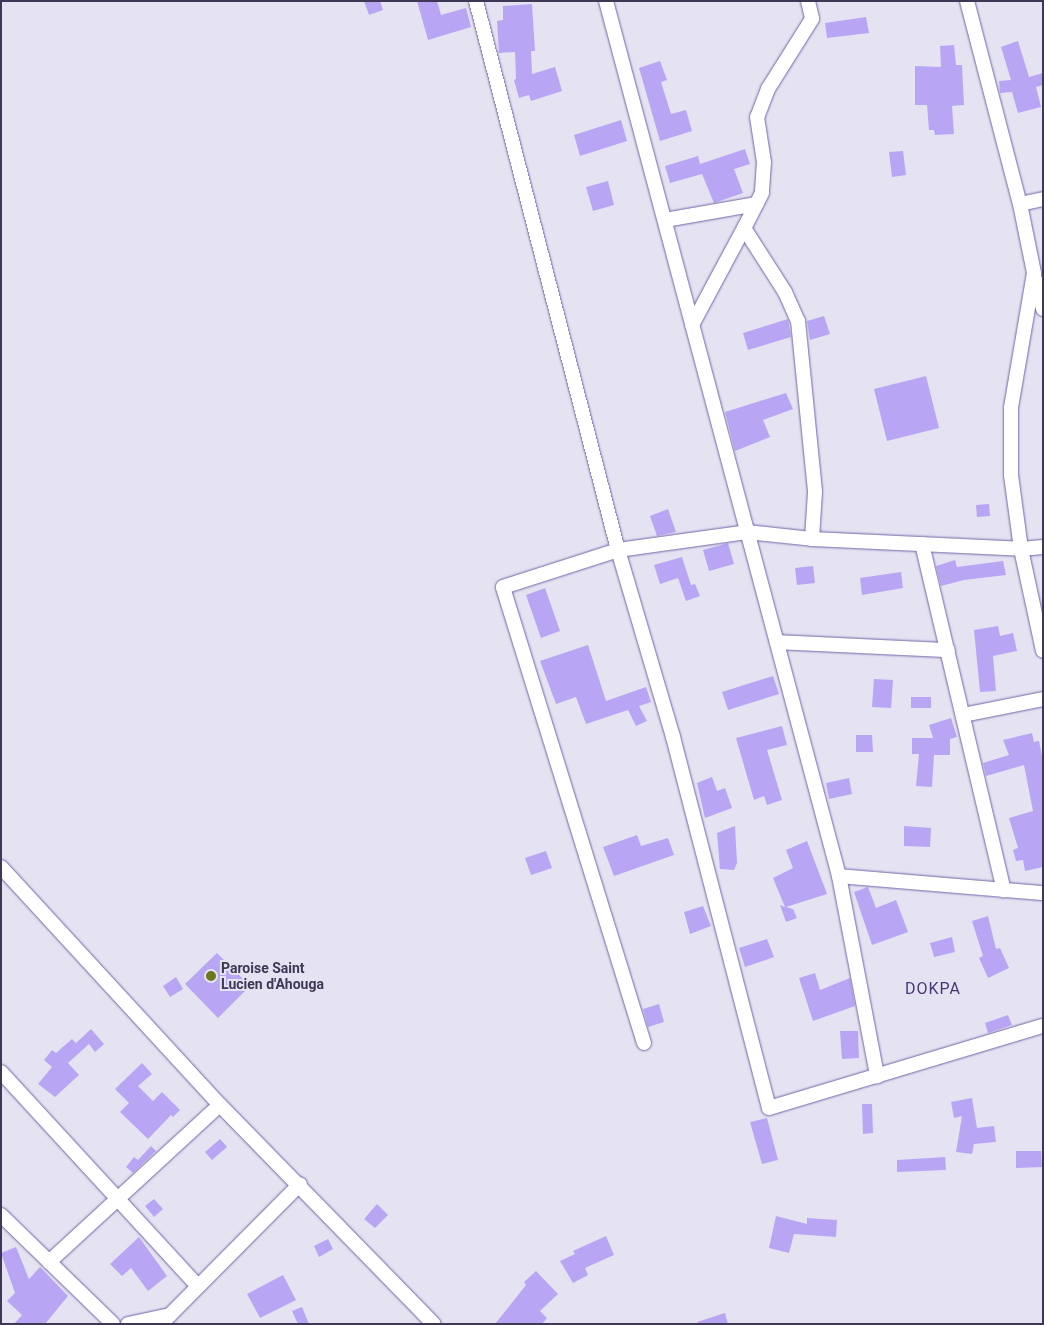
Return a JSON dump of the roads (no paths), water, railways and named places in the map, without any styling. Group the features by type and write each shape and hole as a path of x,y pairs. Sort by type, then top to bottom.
{"street":[{"path":"476,1 618,550 673,737 769,1108 1043,1026"},
{"path":"606,1 839,876 877,1076"},
{"path":"692,325 762,193 764,162 758,117 768,89 812,19 808,1"},
{"path":"967,1 1020,204 1043,309"},
{"path":"1020,204 1043,199"},
{"path":"664,220 757,204"},
{"path":"744,228 785,292 798,321 815,492 812,539"},
{"path":"1034,273 1011,408 1011,475 1021,549 1043,651"},
{"path":"644,1043 503,587 618,550 746,532 812,539 1021,549 1043,547"},
{"path":"922,544 1004,890"},
{"path":"777,642 948,650"},
{"path":"963,715 1043,699"},
{"path":"1,867 220,1104 300,1184 434,1324"},
{"path":"839,876 1043,893"},
{"path":"1,1072 198,1286"},
{"path":"49,1262 220,1104"},
{"path":"128,1324 165,1319 300,1184"},
{"path":"1,1215 113,1324"}],"place":[{"name":"Paroise Saint Lucien d'Ahouga","path":"211,976"}],"district":[{"name":"DOKPA","path":"933,989"}]}
